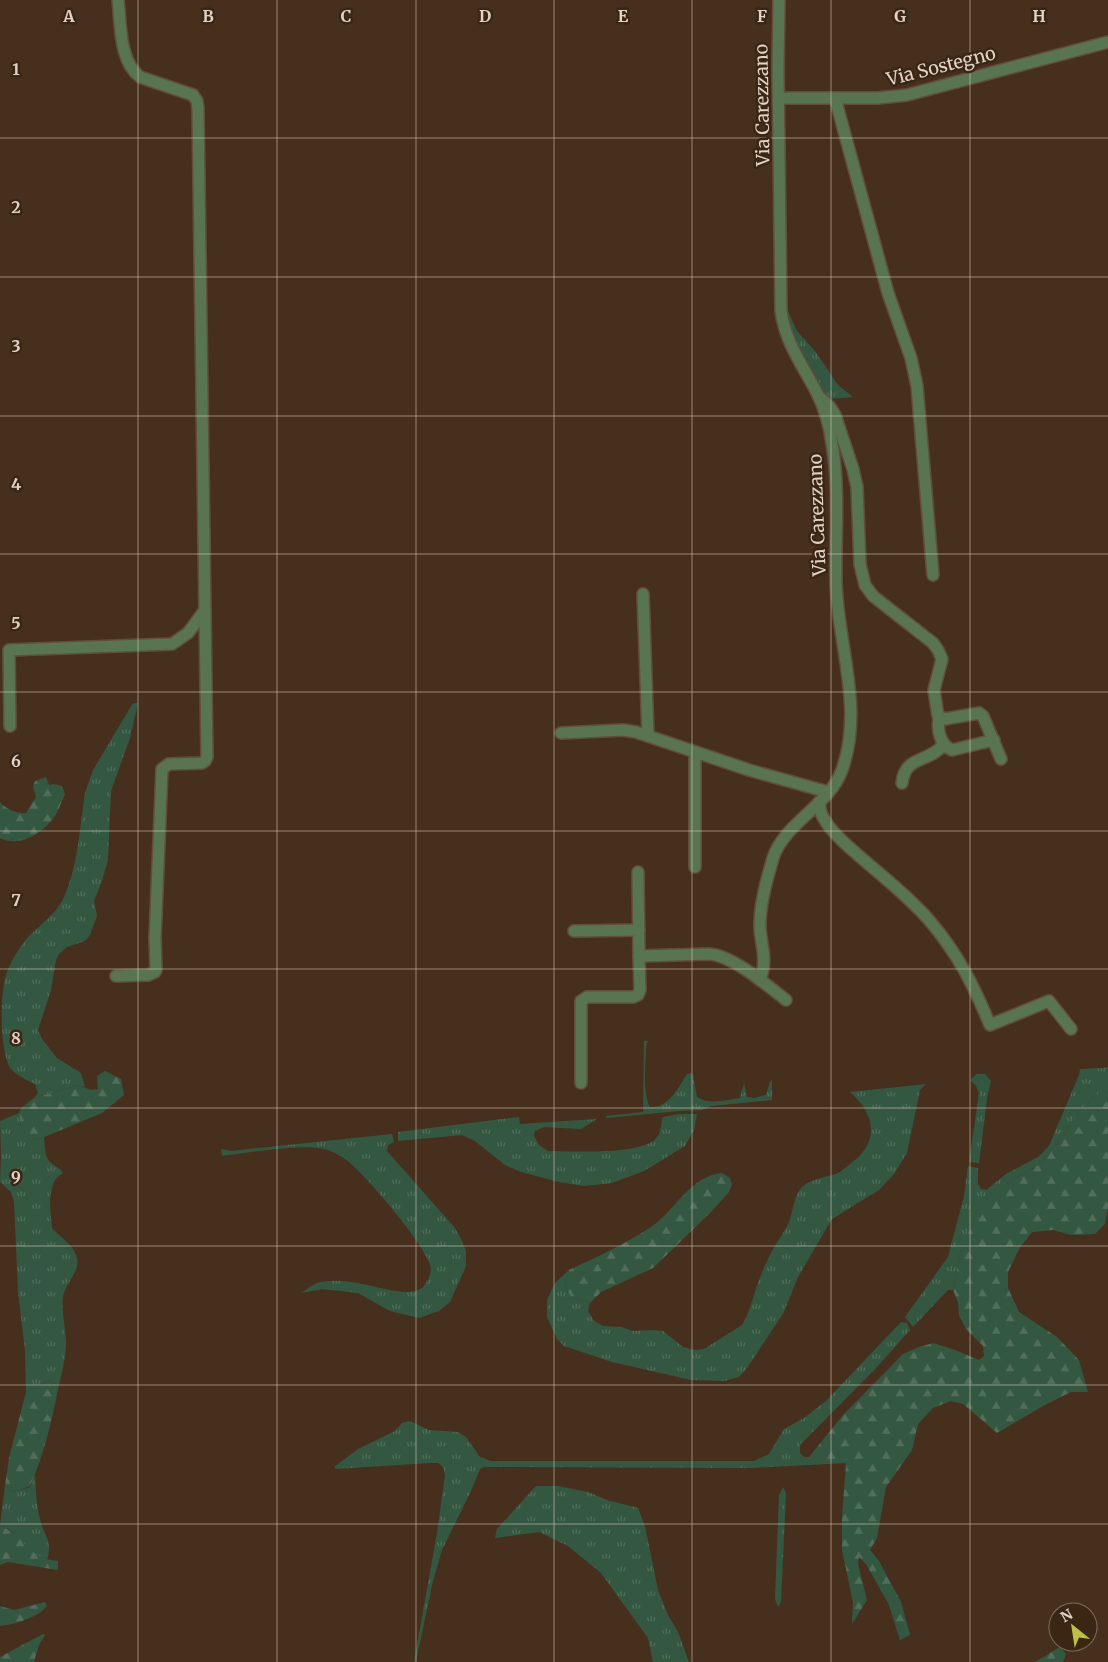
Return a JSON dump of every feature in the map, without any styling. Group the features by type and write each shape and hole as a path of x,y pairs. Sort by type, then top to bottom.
{"street":[{"path":"116,976 148,975 156,970 155,938 161,772 169,764 202,763 207,757 198,109 197,101 193,95 152,82 133,72 125,57 118,0"},
{"name":"Via Carezzano","path":"760,980 765,962 760,918 763,895 776,850 786,836 838,779 843,767 850,731 851,709 837,592 836,469 830,432 818,396 792,347 782,319 780,292 779,0"},
{"name":"Via Sostegno","path":"779,98 878,98 914,94 1108,42"},
{"path":"835,98 888,293 914,370 917,386 933,575"},
{"path":"818,396 828,404 835,415 856,478 859,495 860,564 865,585 873,596 933,644 940,654 941,662 934,690 936,713 940,718 945,719 979,713 986,720 1001,759"},
{"path":"643,594 648,736"},
{"path":"10,726 9,650 172,644 188,633 204,610"},
{"path":"940,718 938,724 943,744 952,750 994,740"},
{"path":"561,733 623,730 648,736 749,770 828,792"},
{"path":"902,783 906,770 911,763 934,754 943,744"},
{"path":"695,752 695,867"},
{"path":"819,802 823,816 841,839 900,890 939,932 959,959 974,987 990,1025 1049,1001 1071,1029"},
{"path":"581,1083 581,1001 587,998 633,997 638,995 640,990 638,872"},
{"path":"574,931 639,930"},
{"path":"640,956 717,955 760,980 786,1000"}],"green space":[{"path":"787,309 797,331 815,351 838,385 853,397 830,399 825,396 814,382 787,328"},
{"path":"133,703 138,703 130,738 111,791 108,860 94,901 97,916 90,935 85,941 67,947 59,954 56,960 51,990 38,1030 42,1039 57,1058 81,1073 85,1087 78,1085 34,1098 38,1093 35,1084 10,1068 4,1050 2,1000 5,979 8,969 24,942 51,916 64,897 69,885 78,846 85,793 93,770"},
{"path":"46,777 49,785 62,786 65,794 55,816 38,833 23,840 8,841 0,838 0,802 5,807 19,813 26,813 36,797 33,786 35,781"},
{"path":"644,1041 648,1041 646,1046 645,1086 650,1107 668,1101 687,1074 691,1073 697,1097 707,1101 740,1098 744,1083 747,1097 754,1098 766,1095 772,1080 772,1100 711,1106 702,1110 606,1118 606,1116 643,1112"},
{"path":"1108,1067 1108,1091 1100,1092 1080,1110 1062,1138 1040,1164 1008,1183 961,1248 953,1290 948,1290 913,1327 905,1317 948,1257 964,1196 968,1166 978,1168 978,1184 981,1189 986,1190 1006,1174 1038,1157 1049,1146 1080,1069"},
{"path":"105,1071 121,1079 124,1095 102,1113 37,1140 25,1135 21,1129 19,1113 21,1108 34,1098 78,1085 91,1090 98,1089 97,1076"},
{"path":"977,1074 985,1074 991,1081 979,1163 969,1162 979,1093 976,1086 970,1080"},
{"path":"926,1084 920,1090 907,1153 894,1174 879,1190 832,1219 798,1277 784,1312 739,1377 724,1381 691,1380 612,1362 564,1346 557,1339 547,1317 547,1300 555,1283 569,1270 565,1287 571,1297 590,1303 588,1311 594,1321 603,1326 621,1327 633,1331 663,1331 683,1347 695,1350 704,1349 742,1325 766,1262 789,1222 799,1190 810,1182 839,1172 860,1156 866,1147 870,1138 871,1128 869,1119 859,1101 850,1092"},
{"path":"1108,1091 1108,1208 1105,1224 1095,1234 1071,1235 1053,1230 1032,1232 1019,1249 1008,1272 1008,1288 1019,1312 1057,1337 1079,1360 1088,1392 1071,1392 997,1433 963,1404 951,1401 933,1408 918,1424 912,1450 886,1487 877,1538 870,1550 879,1561 901,1602 910,1635 900,1640 889,1605 866,1564 859,1557 858,1564 867,1600 852,1624 853,1602 842,1550 846,1463 809,1465 809,1457 844,1414 903,1354 933,1343 979,1360 984,1356 983,1346 966,1329 959,1315 958,1302 953,1290 961,1248 981,1212 1008,1183 1040,1164 1062,1138 1080,1110 1100,1092"},
{"path":"19,1113 24,1133 37,1140 44,1137 48,1160 63,1173 54,1181 51,1190 52,1228 73,1249 77,1258 76,1268 63,1297 66,1348 59,1385 49,1381 26,1392 25,1351 18,1291 14,1202 11,1192 0,1182 0,1121"},
{"path":"679,1114 697,1114 694,1130 685,1146 644,1171 612,1183 584,1186 559,1182 521,1172 505,1165 475,1141 462,1135 398,1141 398,1132 519,1117 520,1124 597,1119 581,1129 544,1127 535,1131 534,1136 539,1145 548,1151 590,1152 624,1150 651,1142 658,1136 663,1117"},
{"path":"392,1134 394,1142 388,1145 387,1151 455,1228 466,1251 466,1266 450,1302 439,1311 419,1318 390,1311 358,1293 322,1289 301,1293 317,1283 334,1281 351,1282 401,1292 416,1291 426,1284 431,1268 419,1244 394,1210 353,1166 336,1154 318,1148 276,1149 222,1156 221,1149 231,1151"},
{"path":"722,1173 730,1178 732,1184 729,1192 653,1268 601,1292 590,1303 571,1297 565,1287 569,1270 621,1245 651,1227 701,1180"},
{"path":"901,1322 907,1323 910,1330 878,1366 800,1445 800,1453 804,1457 809,1457 809,1465 752,1468 484,1467 480,1469 442,1550 433,1581 416,1661 414,1662 437,1533 445,1475 443,1467 438,1463 429,1463 336,1469 334,1467 358,1449 395,1431 402,1423 410,1421 429,1430 458,1432 466,1437 480,1457 491,1461 754,1461 769,1454 784,1429 804,1418 826,1401"},
{"path":"49,1381 59,1385 39,1462 30,1486 13,1492 5,1486 9,1458 26,1392"},
{"path":"35,1475 39,1513 49,1547 47,1560 34,1554 9,1529 0,1526 5,1486 13,1492 30,1487"},
{"path":"536,1486 558,1486 588,1492 607,1500 638,1508 645,1526 658,1590 668,1615 678,1632 689,1662 653,1662 648,1638 601,1573 568,1546 539,1532 495,1538 497,1529"},
{"path":"783,1487 786,1493 781,1602 778,1607 775,1599 779,1496"},
{"path":"0,1526 15,1534 38,1555 58,1561 58,1570 8,1562 0,1565"},
{"path":"45,1602 47,1606 38,1614 19,1622 0,1626 0,1606 14,1610"},
{"path":"43,1634 45,1635 39,1645 34,1662 0,1662 0,1657"},
{"path":"1052,1652 1064,1652 1066,1654 1063,1662 1035,1662"}]}
